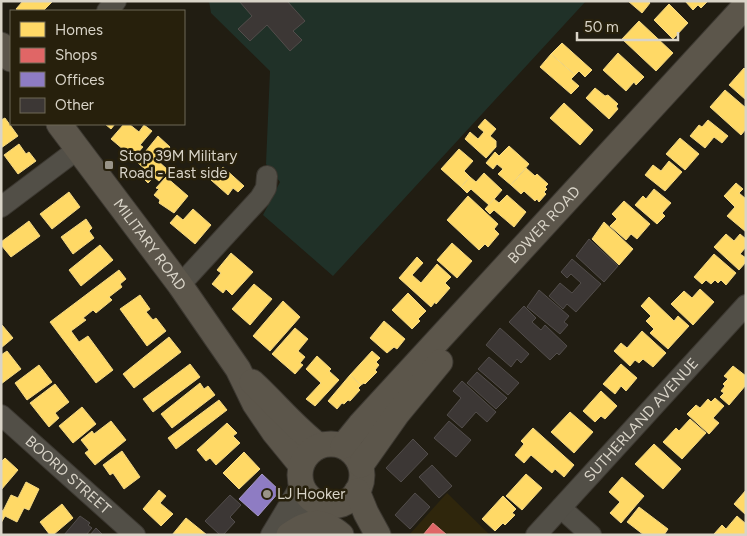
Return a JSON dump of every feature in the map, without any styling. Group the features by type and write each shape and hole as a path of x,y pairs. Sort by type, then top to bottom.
{"main road":[{"name":"BOWER ROAD","path":"343,446 360,425 746,5"},
{"name":"BOWER ROAD","path":"361,466 422,382 746,26"},
{"path":"1,45 10,58"},
{"name":"MILITARY ROAD","path":"60,125 180,285 238,369 255,404 301,475"},
{"name":"MILITARY ROAD","path":"238,369 276,405 301,433 319,446"},
{"path":"276,405 303,425 321,430 360,425"},
{"path":"326,505 342,504 349,500 358,491 362,477 361,466 357,458 349,449 335,444 319,446 309,452 301,475 305,493 326,505 353,535"},
{"path":"358,491 366,513 378,535"},
{"path":"289,535 315,522 323,523 341,535"}],"street":[{"path":"1,207 78,149"},
{"path":"180,285 260,198 266,188 267,176"},
{"name":"SUTHERLAND AVENUE","path":"536,535 746,305"},
{"name":"BOORD STREET","path":"1,415 135,535"},
{"path":"271,535 301,475"},
{"path":"277,535 297,516 310,507 326,505"},
{"path":"561,508 590,535"}],"shaded area":[{"path":"447,493 490,535 409,535"}],"green space":[{"path":"209,1 586,1 333,276 263,215 280,182 266,164 270,71 211,13"}],"building: Homes":[{"path":"23,1 52,1 44,10 16,9"},
{"path":"628,1 648,1 650,3 642,13"},
{"path":"685,1 708,1 701,8 698,5 693,10"},
{"path":"669,4 688,23 673,39 654,20"},
{"path":"639,21 673,53 656,71 622,39"},
{"path":"562,43 592,70 585,77 579,71 575,75 551,54"},
{"path":"618,53 644,77 636,85 634,82 626,91 603,70"},
{"path":"551,54 575,75 571,79 579,86 571,94 540,67"},
{"path":"744,68 746,70 746,100 729,85"},
{"path":"595,88 605,96 608,95 618,104 616,106 618,109 609,119 586,98"},
{"path":"725,90 746,108 746,129 741,135 710,107"},
{"path":"564,103 593,130 580,145 550,118"},
{"path":"5,118 18,136 1,148 1,120"},
{"path":"485,119 496,129 490,136 496,141 496,147 486,158 465,139 470,132 478,139 484,132 478,127"},
{"path":"708,120 728,136 722,143 714,137 705,148 690,136 699,125 702,127"},
{"path":"106,125 114,125 111,129"},
{"path":"123,125 130,125 139,132 144,125 152,131 140,145 143,147 135,156 111,139"},
{"path":"158,136 170,147 158,161 168,170 159,181 154,177 148,183 141,176 146,170 137,162"},
{"path":"680,138 699,154 685,170 666,154"},
{"path":"19,144 26,154 29,152 36,161 18,174 4,155"},
{"path":"509,146 529,164 511,185 498,174 503,169 497,164 493,169 486,163 495,152 499,156"},
{"path":"459,149 473,161 464,171 470,177 461,187 441,169"},
{"path":"669,161 682,172 665,191 645,175 653,165 661,171"},
{"path":"223,167 244,186 238,192 233,188 228,195 211,180"},
{"path":"526,168 535,176 537,174 548,184 544,192 546,194 539,202 537,199 535,201 524,191 521,194 511,185"},
{"path":"484,173 502,190 489,205 471,189 467,193 461,187 470,177 476,182"},
{"path":"166,177 188,196 174,213 159,203 160,200 154,195 159,189 156,188"},
{"path":"736,183 743,189 739,193 746,199 746,232 727,216 735,207 724,196"},
{"path":"654,189 671,203 662,213 665,216 657,224 635,205 643,196 646,199"},
{"path":"69,192 80,207 52,229 40,214"},
{"path":"507,195 526,212 514,227 494,210 490,214 485,209 494,199 499,203"},
{"path":"468,196 498,224 494,229 499,234 488,247 485,244 479,250 447,220"},
{"path":"624,201 650,224 637,239 631,234 626,240 610,226 617,219 612,214"},
{"path":"193,209 211,225 195,244 170,223 177,215 183,220"},
{"path":"86,219 92,228 89,231 94,238 73,254 61,237"},
{"path":"29,221 40,236 11,257 1,245 1,242"},
{"path":"604,222 633,249 619,265 592,239"},
{"path":"726,234 734,241 740,234 746,239 746,247 740,254 746,258 746,262 739,270 714,247"},
{"path":"452,243 472,261 457,278 437,260"},
{"path":"100,245 113,260 81,286 69,270"},
{"path":"231,253 253,272 232,295 226,289 223,293 212,284 221,273 217,270"},
{"path":"714,254 736,273 726,285 721,280 718,283 715,280 711,284 706,280 702,284 694,277"},
{"path":"417,257 423,263 412,275 421,283 437,264 451,277 445,283 450,288 431,307 399,278"},
{"path":"119,270 126,279 120,284 122,287 109,297 112,300 96,313 93,310 83,318 86,320 71,331 79,342 88,336 113,370 96,383 50,322"},
{"path":"254,284 272,299 250,325 232,309"},
{"path":"700,289 714,302 693,325 671,304 684,291 692,298"},
{"path":"408,293 426,311 412,329 392,310"},
{"path":"140,295 150,309 146,312 153,320 156,318 166,331 147,346 120,309"},
{"path":"649,297 674,321 678,316 689,326 668,349 650,333 654,329 646,321 651,316 641,306"},
{"path":"283,301 300,317 270,351 253,336"},
{"path":"384,321 405,339 397,349 394,347 387,353 370,338"},
{"path":"1,325 13,338 1,348"},
{"path":"295,328 308,339 298,351 305,357 300,363 303,365 295,374 272,354"},
{"path":"642,331 666,353 653,367 643,359 639,363 635,360 630,366 614,351 621,343 627,348"},
{"path":"169,337 181,352 134,388 123,374"},
{"path":"7,351 21,369 1,384 1,355"},
{"path":"372,351 380,358 376,362 379,365 375,370 377,372 365,384 361,385 350,375"},
{"path":"317,356 331,369 329,371 339,380 315,406 306,399 321,383 306,369"},
{"path":"190,364 200,377 153,412 143,399"},
{"path":"621,364 637,378 626,391 621,386 615,394 603,384"},
{"path":"39,365 52,382 27,400 15,383"},
{"path":"733,366 746,376 746,385 729,405 720,397 724,393 721,391 725,386 723,384 728,379 724,376"},
{"path":"350,375 361,385 358,388 360,390 350,401 342,403 337,409 328,401"},
{"path":"200,383 204,389 208,386 215,395 172,428 161,414"},
{"path":"55,384 69,402 55,413 59,418 49,427 30,403"},
{"path":"601,391 617,406 605,419 601,416 595,422 583,411"},
{"path":"715,398 724,406 713,418 719,423 709,434 687,414 696,405 700,408 708,399 711,402"},
{"path":"219,400 227,410 176,449 168,438"},
{"path":"82,407 96,424 73,443 59,426"},
{"path":"570,412 593,432 574,453 551,432"},
{"path":"690,419 706,433 682,459 663,442 676,428 679,431"},
{"path":"111,421 126,440 95,465 85,453 89,450 81,440 92,431 94,434"},
{"path":"227,423 237,433 233,436 240,443 216,465 210,458 206,461 197,450"},
{"path":"533,428 574,465 564,477 555,469 552,473 531,455 524,463 515,455 524,444 521,441"},
{"path":"654,444 681,469 663,489 635,464"},
{"path":"122,451 140,477 124,489 113,473 110,475 103,465"},
{"path":"244,452 260,469 239,489 223,473"},
{"path":"5,458 18,470 1,490 1,462"},
{"path":"526,474 542,488 522,510 506,496"},
{"path":"622,477 644,496 621,523 610,513 620,502 609,492"},
{"path":"26,482 39,489 29,510 24,508 17,522 5,516 1,523 1,510 3,511 11,495 18,498"},
{"path":"159,490 166,496 160,503 173,514 161,526 143,509"},
{"path":"746,490 746,515 734,504"},
{"path":"503,496 516,509 512,513 515,515 505,525 503,523 495,531 482,519"},
{"path":"62,504 73,518 53,535 50,535 40,522"},
{"path":"639,507 668,529 664,535 644,535 627,522"},
{"path":"737,516 746,524 746,535 714,534 722,525 726,529"},
{"path":"186,518 207,535 172,535"}],"building: Shops":[{"path":"433,523 447,535 423,535"}],"building: Offices":[{"path":"262,474 280,491 258,516 239,499"}],"building: Other":[{"path":"239,1 287,1 305,21 293,31 302,40 290,51 267,25 250,41 238,29 252,16"},
{"path":"589,239 618,266 604,282 576,256"},
{"path":"572,259 601,284 576,312 567,304 563,309 549,296 560,283 572,293 581,283 571,274 567,278 561,272"},
{"path":"539,290 569,316 564,322 568,325 560,334 527,307"},
{"path":"524,306 536,318 532,322 541,330 545,325 567,346 559,355 557,353 550,360 509,322"},
{"path":"500,328 529,354 521,363 517,359 511,367 486,345"},
{"path":"489,357 519,383 508,395 478,369"},
{"path":"477,372 507,398 496,409 467,383"},
{"path":"462,381 496,412 487,422 476,412 462,428 447,415 461,398 453,391"},
{"path":"449,421 471,440 456,457 434,438"},
{"path":"413,439 428,454 401,482 386,468"},
{"path":"432,465 452,486 439,498 419,477"},
{"path":"415,493 430,507 410,529 395,515"},
{"path":"230,495 241,505 230,517 235,522 223,535 220,535 205,521"},
{"path":"80,516 90,523 88,525 92,528 86,535 64,535"},
{"path":"96,528 103,535 90,535"}],"place":[{"name":"Stop 39M Military Road - East side","path":"109,165"},
{"name":"LJ Hooker","path":"267,494"}]}
